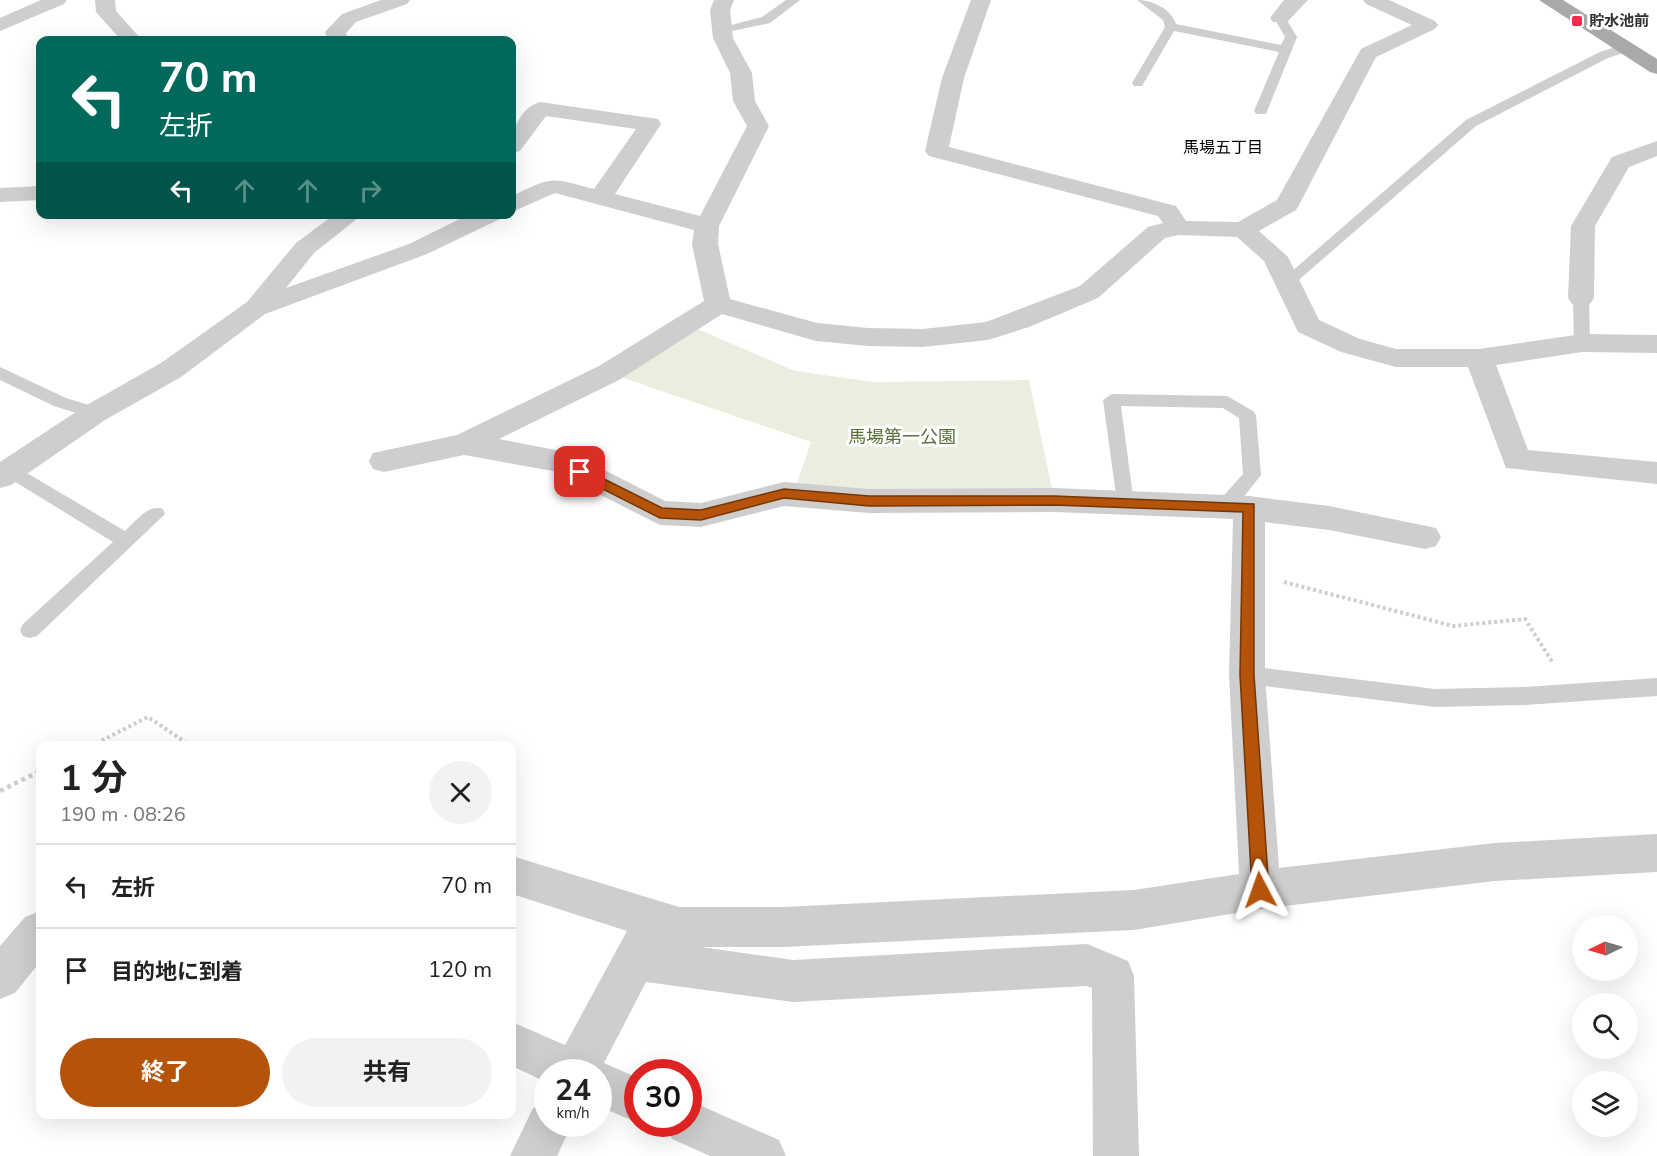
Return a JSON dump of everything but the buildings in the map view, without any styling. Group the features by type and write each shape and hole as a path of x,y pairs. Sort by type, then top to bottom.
{"main road":[{"path":"1549,0 1657,68"}],"street":[{"path":"0,25 57,0"},
{"path":"105,0 106,12 128,36"},
{"path":"336,36 335,32 349,18 400,0"},
{"path":"718,304 705,244 707,225 758,126 744,101 741,73 723,38 720,10 724,0"},
{"path":"981,0 953,78 937,151 1167,211 1179,228"},
{"path":"1280,18 1290,5 1298,0"},
{"path":"384,461 464,444 609,373 718,304 816,332 868,337 923,338 988,331 1089,292 1157,232 1179,228 1243,230 1287,206 1368,53 1428,25 1373,0"},
{"path":"516,141 540,109 650,124 600,198"},
{"path":"1581,298 1583,226 1620,162 1657,148"},
{"path":"516,203 553,185 707,225"},
{"path":"0,195 36,193"},
{"path":"5,474 95,412 171,370 256,308 306,248 344,219"},
{"path":"256,308 418,249 481,219"},
{"path":"1243,230 1275,257 1308,326 1351,346 1396,358 1479,358 1582,343 1657,344"},
{"path":"1479,358 1516,460 1657,473"},
{"path":"464,444 560,461 660,513 701,515 784,494 869,501 1054,500 1237,507 1329,518 1425,537"},
{"path":"1237,507 1249,573 1247,675 1260,890"},
{"path":"516,876 679,927 783,927 1134,910 1260,890 1495,862 1657,853"},
{"path":"581,1059 656,920"},
{"path":"0,978 36,936"},
{"path":"634,959 793,981 1087,964 1113,976 1116,1156"},
{"path":"516,1046 545,1059"},
{"path":"702,1129 763,1156"},
{"path":"533,1156 542,1137"}],"lane":[{"path":"722,29 766,20 794,0"},
{"path":"1138,83 1170,27 1168,18 1143,0"},
{"path":"1261,111 1292,37 1280,18"},
{"path":"1170,27 1286,50"},
{"path":"1288,282 1471,123 1605,55 1625,48"},
{"path":"1581,298 1582,343"},
{"path":"0,373 60,402 95,412"},
{"path":"1125,504 1112,400 1227,402 1247,415 1252,475 1237,507"},
{"path":"5,474 127,541"},
{"path":"30,630 156,514"},
{"path":"1247,675 1435,698 1657,687"}],"path":[{"path":"1249,573 1453,626 1525,619 1572,693"},
{"path":"101,741 148,717 184,741"},
{"path":"0,791 36,773"}],"green space":[{"name":"馬場第一公園","path":"686,324 795,371 873,382 1029,380 1052,489 850,492 797,483 811,442 609,373"}],"place":[{"name":"貯水池前","path":"1577,21"}],"district":[{"name":"馬場五丁目","path":"1223,147"}],"route":[{"path":"580,472 660,513 701,515 784,494 869,501 1054,500 1249,508 1247,675 1260,890"}]}
